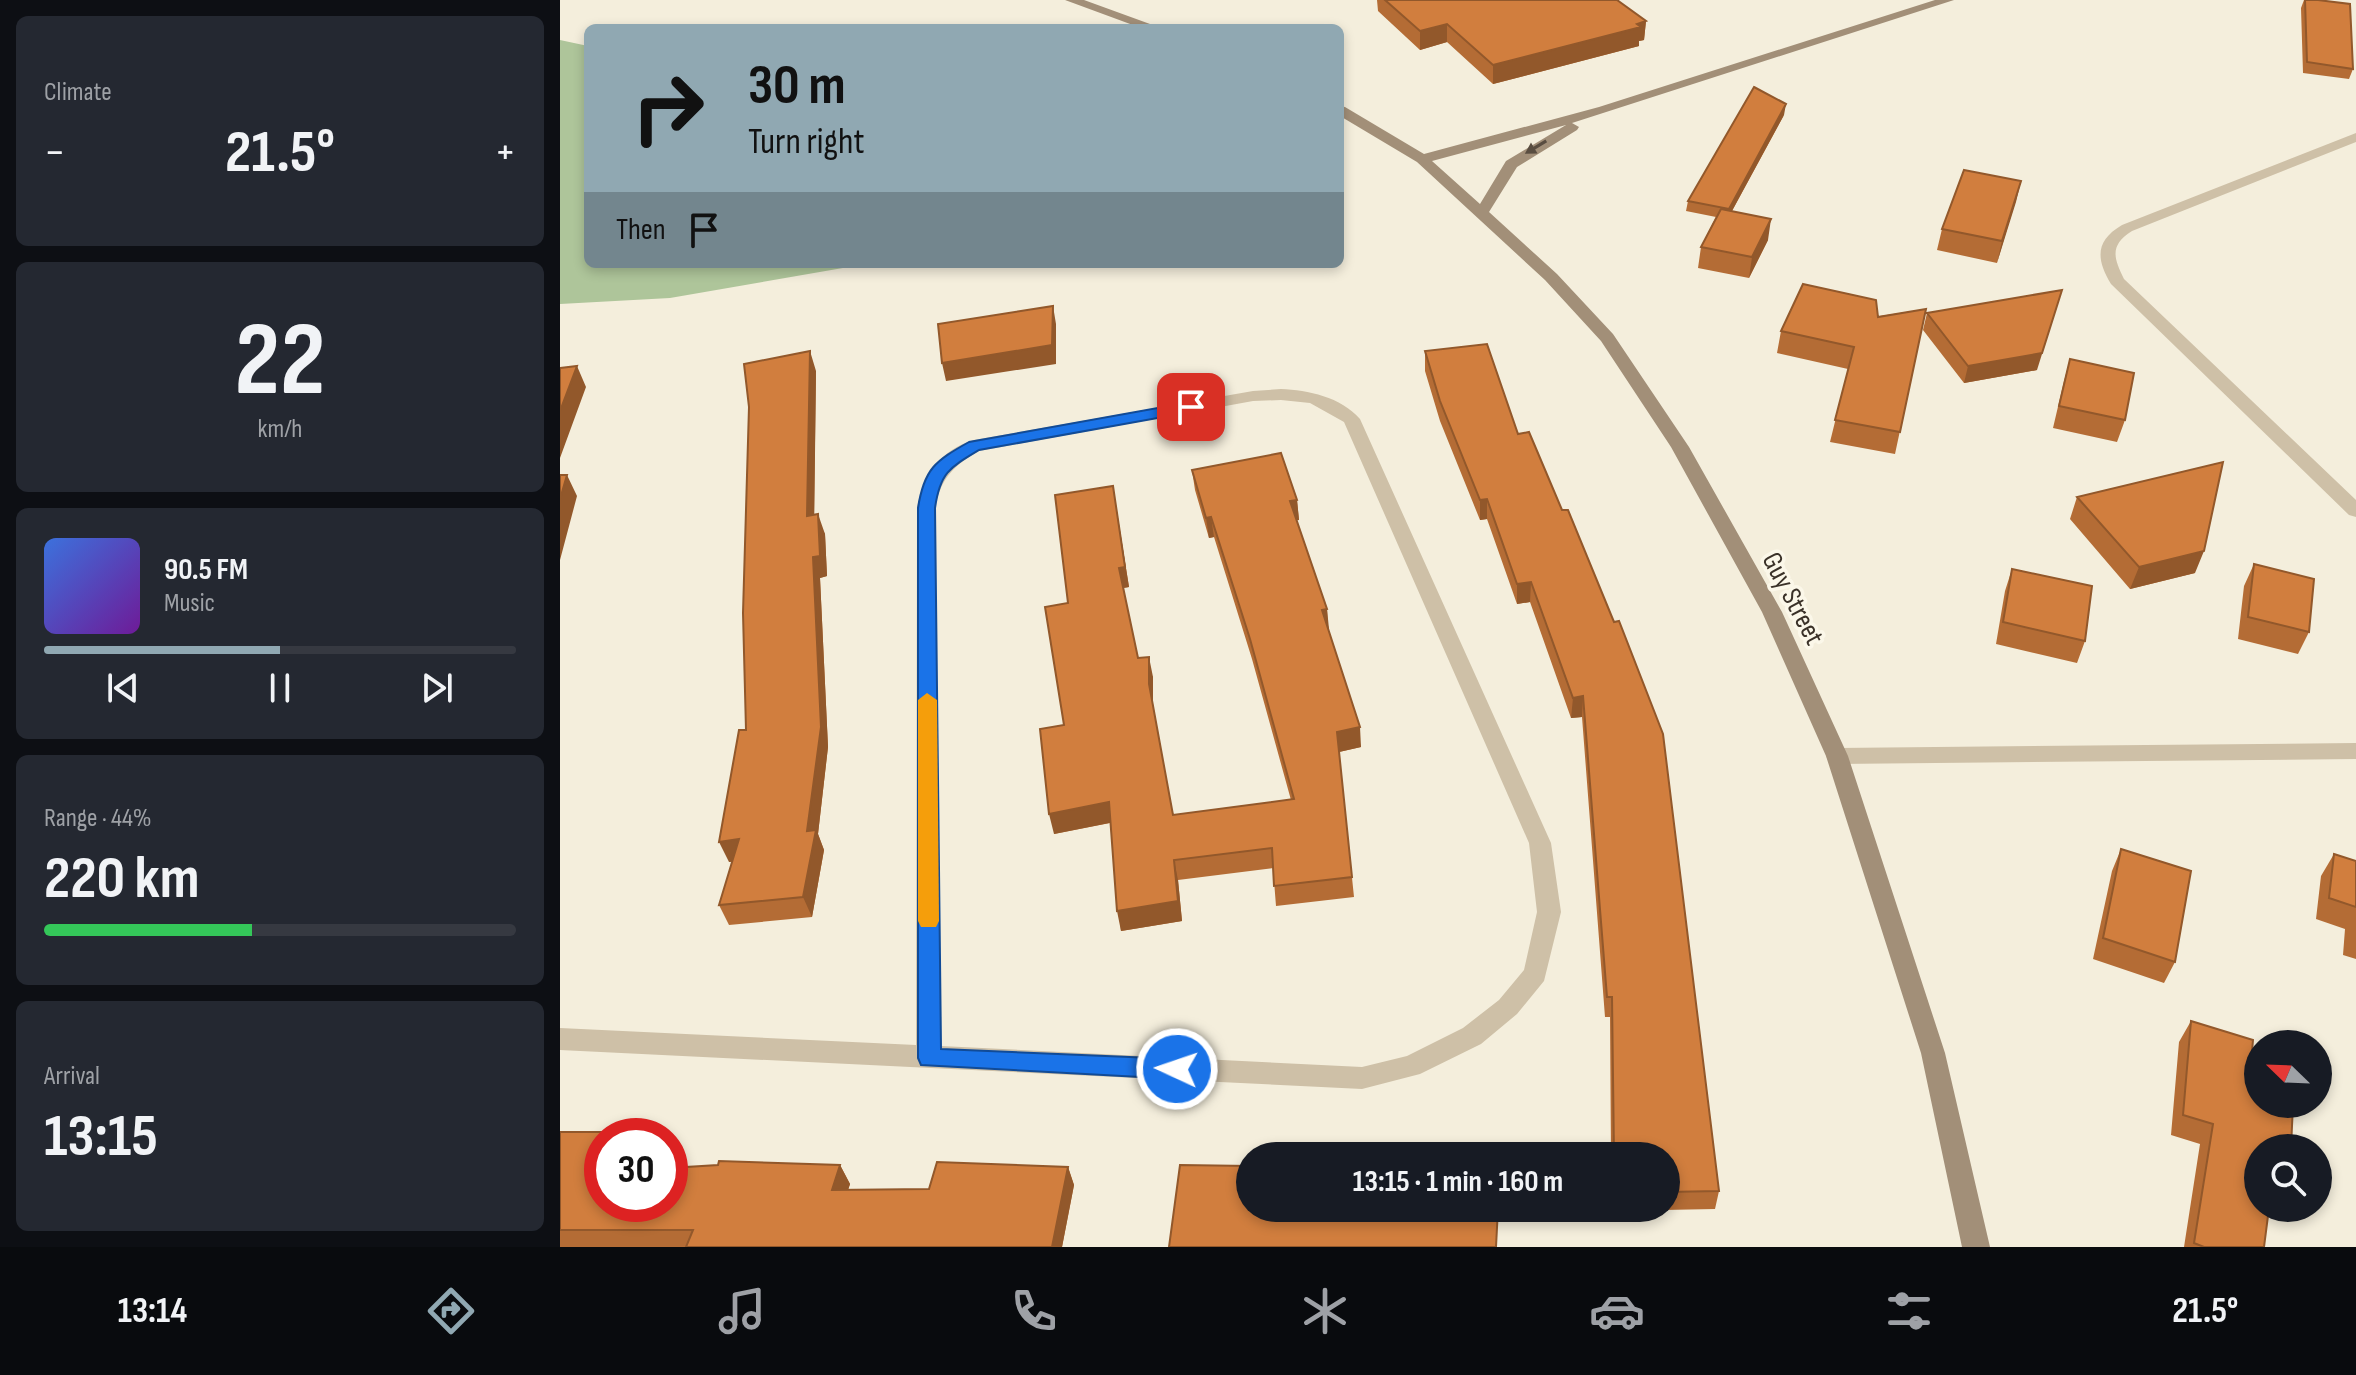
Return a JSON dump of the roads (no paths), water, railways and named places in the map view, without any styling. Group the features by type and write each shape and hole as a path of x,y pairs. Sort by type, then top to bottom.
{"street":[{"path":"1071,0 1142,24"},
{"path":"1422,159 1604,110 1948,0"},
{"path":"1482,212 1511,164 1604,110"},
{"name":"Guy Street","path":"1344,112 1422,159 1551,277 1607,338 1680,447 1772,612 1837,756 1933,1053 1976,1247"},
{"path":"2356,137 2127,228 2111,237 2105,250 2107,264 2117,281 2356,511"},
{"path":"560,1039 929,1058 1362,1078 1411,1066 1472,1036 1508,1007 1535,974 1549,912 1540,843 1351,419 1330,403 1291,393 1253,396 974,446 950,460 931,479 926,508 929,1058"},
{"path":"1837,756 2356,751"}]}
